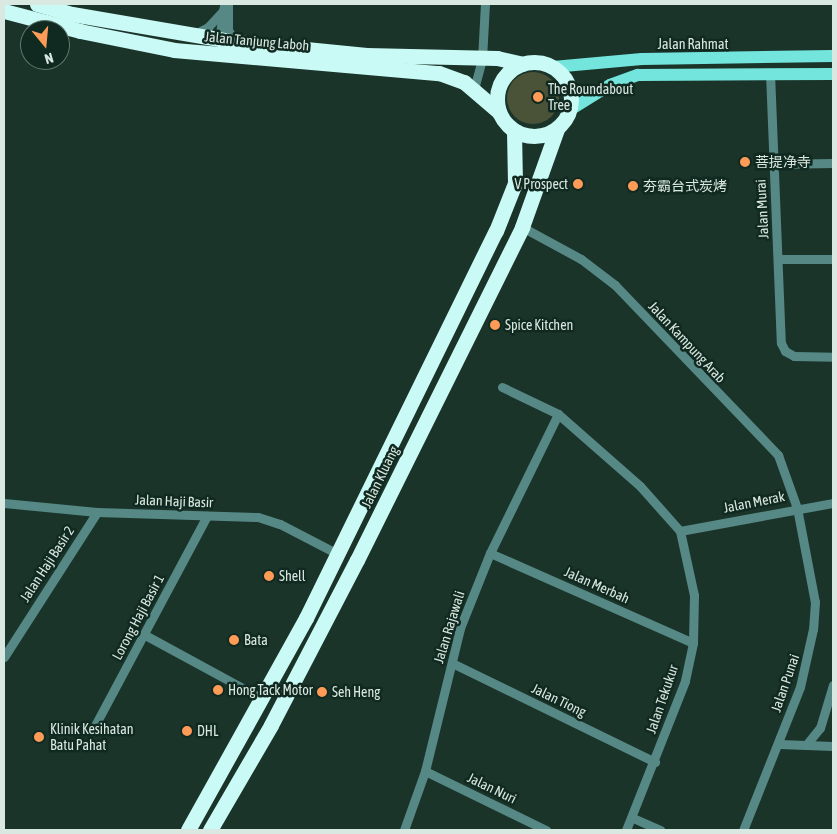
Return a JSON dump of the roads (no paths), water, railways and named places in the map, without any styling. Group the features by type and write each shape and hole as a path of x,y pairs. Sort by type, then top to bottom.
{"highway":[{"name":"Jalan Tanjung Laboh","path":"37,4 72,14 189,36 218,47 236,42 366,55 482,59 522,64"},
{"name":"Jalan Tanjung Laboh","path":"4,11 80,31 174,50 218,47 439,73 474,89 498,111"},
{"path":"543,63 553,67 564,77 571,90 570,110 557,129 536,137 514,131 498,111 498,88 512,70 522,64 543,63"},
{"name":"Jalan Kluang","path":"210,830 271,725 388,497 522,227 557,129"},
{"name":"Jalan Kluang","path":"188,830 306,618 336,553 509,204 515,182 514,131"},
{"path":"336,553 351,550 375,506 388,497"}],"main road":[{"name":"Jalan Rahmat","path":"553,67 642,58 833,56"},
{"path":"570,110 610,85 638,75 833,74"}],"street":[{"path":"474,89 482,59 485,4"},
{"path":"189,36 208,27 225,6"},
{"path":"225,6 228,30 236,42"},
{"path":"218,47 225,6"},
{"name":"Jalan Murai","path":"770,74 781,343 785,351 794,356 833,357"},
{"path":"774,164 833,163"},
{"name":"Jalan Kampung Arab","path":"522,227 581,259 615,286 778,455 797,508"},
{"path":"778,259 833,259"},
{"name":"Jalan Tekukur","path":"502,387 558,414 640,486 680,531 694,596 693,642 685,681 633,818 626,830"},
{"name":"Jalan Rajawali","path":"404,830 425,771 460,628 490,553 558,414"},
{"name":"Jalan Haji Basir","path":"4,503 97,512 258,518 280,524 336,553"},
{"name":"Jalan Merak","path":"680,531 797,508 833,503"},
{"name":"Jalan Punai","path":"743,830 780,744 809,660 815,602 797,508"},
{"name":"Jalan Haji Basir 2","path":"4,657 97,512"},
{"name":"Lorong Haji Basir 1","path":"92,731 207,516"},
{"name":"Jalan Merbah","path":"490,553 693,642"},
{"path":"144,635 261,698"},
{"name":"Jalan Tiong","path":"452,663 655,762"},
{"path":"806,745 820,728 833,685"},
{"path":"780,744 833,746"},
{"name":"Jalan Nuri","path":"425,771 546,830"},
{"path":"633,818 660,830"}],"place":[{"name":"The Roundabout Tree","path":"538,97"},
{"name":"菩提净寺","path":"745,162"},
{"name":"V Prospect","path":"578,184"},
{"name":"夯霸台式炭烤","path":"633,186"},
{"name":"Spice Kitchen","path":"495,325"},
{"name":"Shell","path":"269,576"},
{"name":"Bata","path":"234,640"},
{"name":"Hong Tack Motor","path":"218,690"},
{"name":"Seh Heng","path":"322,692"},
{"name":"DHL","path":"187,731"},
{"name":"Klinik Kesihatan Batu Pahat","path":"39,737"}]}
